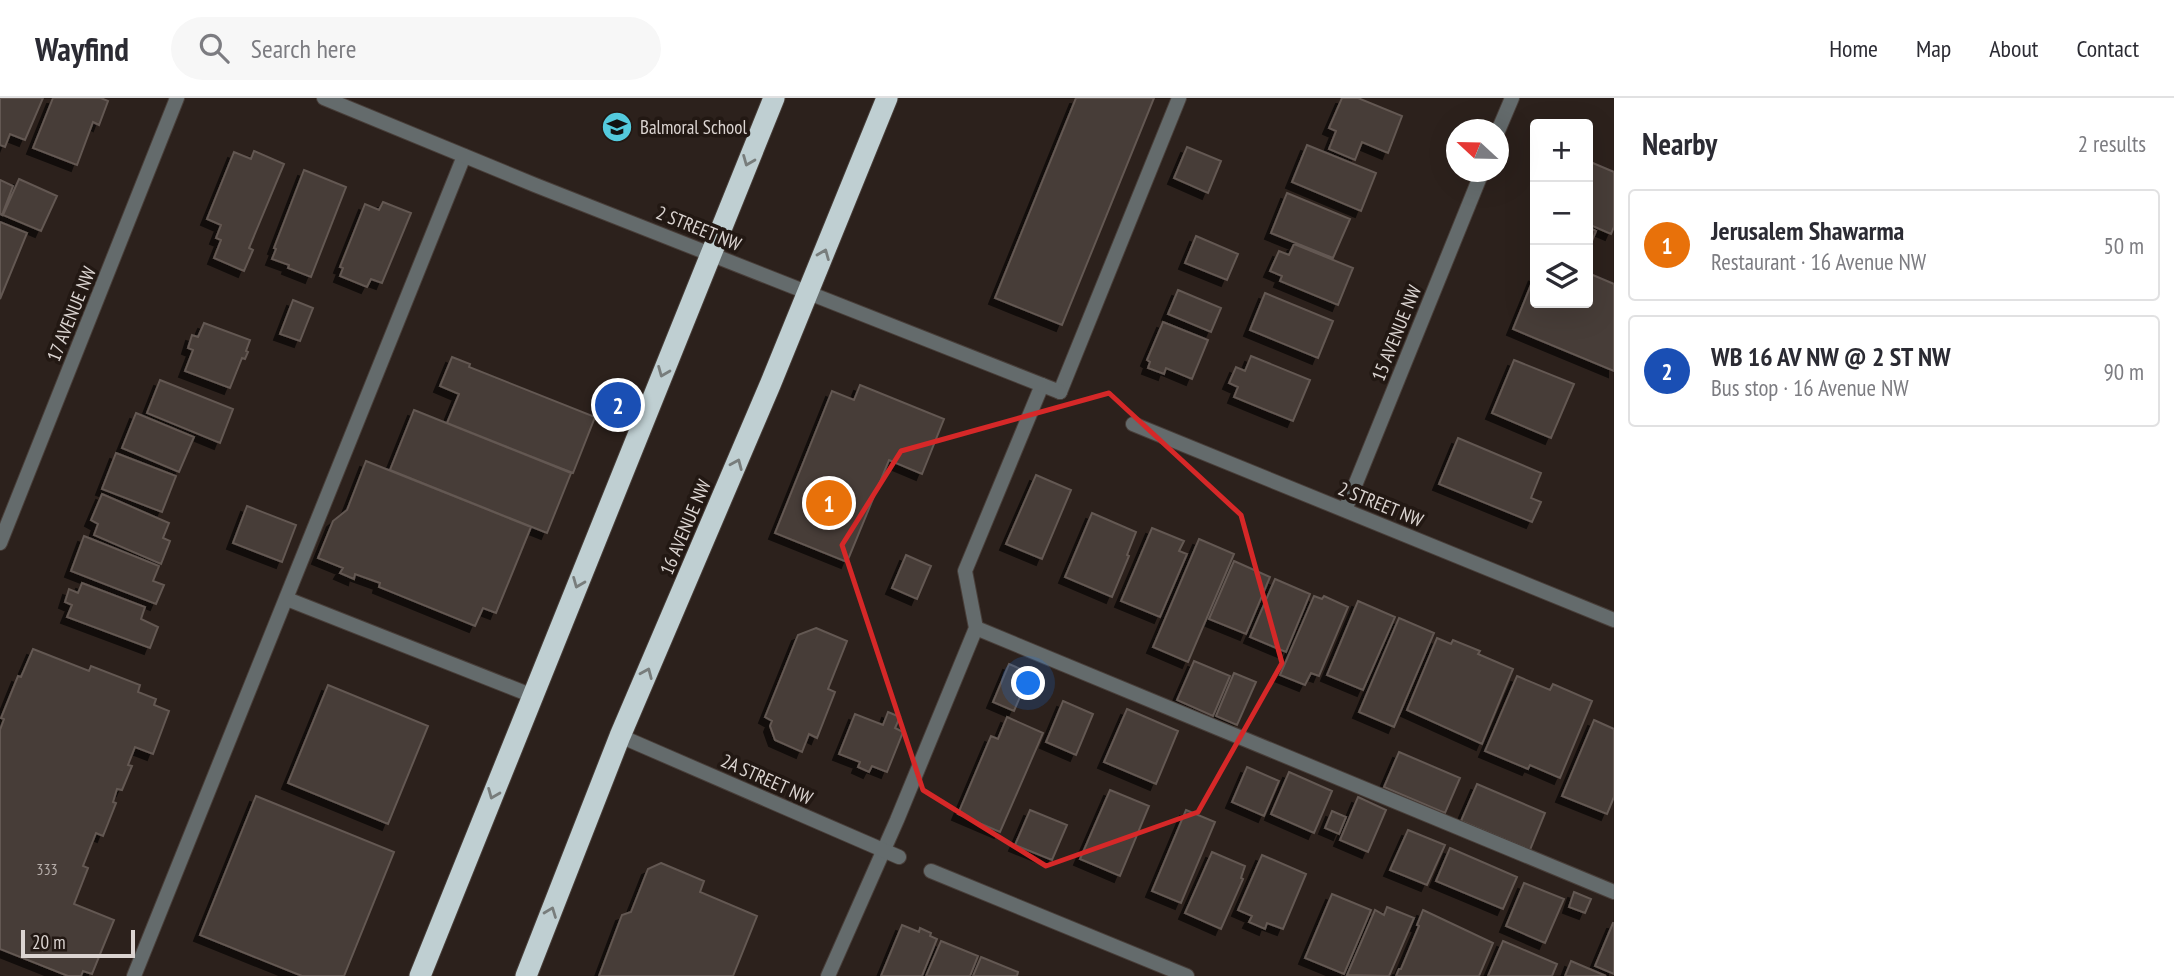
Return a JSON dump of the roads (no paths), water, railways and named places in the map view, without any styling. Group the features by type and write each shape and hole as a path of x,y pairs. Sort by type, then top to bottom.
{"highway":[{"path":"420,976 774,98"},
{"name":"16 AVENUE NW","path":"526,976 620,736 808,293 887,98"}],"street":[{"name":"17 AVENUE NW","path":"0,543 177,98"},
{"name":"2 STREET NW","path":"324,98 1060,392 1179,98"},
{"path":"1504,119 1512,98"},
{"path":"134,976 464,156"},
{"name":"15 AVENUE NW","path":"1345,510 1478,182"},
{"path":"828,976 884,851 976,628 965,571 1042,385"},
{"name":"2 STREET NW","path":"1133,424 1614,620"},
{"path":"287,599 533,696"},
{"path":"976,628 1614,892"},
{"name":"2A STREET NW","path":"620,736 899,857"},
{"path":"931,871 1187,976"}],"place":[{"name":"Balmoral School","path":"617,127"},
{"name":"WB 16 AV NW @ 2 ST NW","path":"618,405"},
{"name":"Jerusalem Shawarma","path":"829,503"}]}
